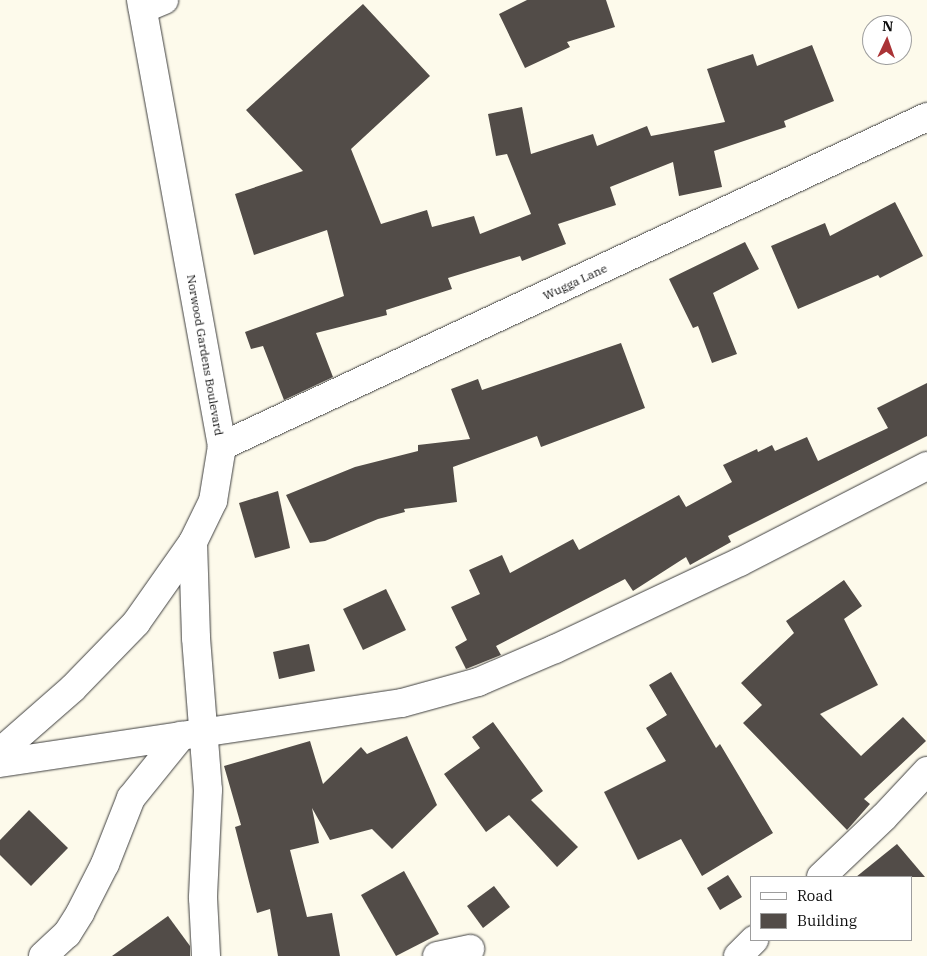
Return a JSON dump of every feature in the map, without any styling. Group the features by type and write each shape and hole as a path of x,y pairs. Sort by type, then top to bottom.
{"street":[{"name":"Norwood Gardens Boulevard","path":"0,752 73,688 136,623 193,542 213,501 222,446 149,3"},
{"name":"Wugga Lane","path":"222,446 927,117"},
{"path":"0,763 402,704 478,682 548,652 740,562 927,466"},
{"path":"193,542 192,734 208,790 203,898 206,956"},
{"path":"43,956 67,934 80,913 105,864 130,798 192,734"},
{"path":"822,876 884,817 927,771"},
{"path":"738,956 753,941"},
{"path":"437,956 470,949"}],"building":[{"path":"527,0 606,0 615,27 567,42 570,47 525,68 499,14"},
{"path":"363,4 430,76 351,149 381,224 427,210 432,227 474,216 480,234 531,214 507,154 496,156 488,114 522,107 531,154 593,134 597,146 647,126 651,136 725,122 707,69 753,54 757,66 812,45 834,101 784,121 786,127 714,151 722,187 679,196 673,162 610,187 616,205 558,224 566,244 522,261 520,256 448,278 452,289 386,310 387,315 316,333 333,377 284,400 263,346 251,349 245,332 344,296 327,230 254,255 235,194 303,171 246,110"},
{"path":"895,202 923,256 880,278 878,275 798,309 771,246 825,223 830,236"},
{"path":"745,242 759,269 713,293 737,354 712,363 698,326 693,328 669,279"},
{"path":"621,343 645,408 541,447 537,436 453,467 457,502 404,509 405,512 378,519 325,541 310,543 286,495 355,467 418,451 418,445 470,439 451,389 478,379 482,390"},
{"path":"927,383 927,436 728,536 731,542 690,565 686,557 633,591 625,579 496,646 501,655 466,669 455,647 467,640 451,607 480,594 469,570 502,555 510,573 573,539 579,550 679,495 686,507 732,482 723,465 757,449 758,452 772,445 775,451 807,437 818,461 888,428 877,408"},
{"path":"278,491 290,548 255,558 239,503"},
{"path":"844,580 862,606 844,619 878,685 820,714 861,756 903,717 926,741 864,799 870,804 847,830 743,723 762,705 741,683 794,633 786,621"},
{"path":"386,589 406,630 363,650 343,609"},
{"path":"309,644 315,671 279,679 273,652"},
{"path":"671,672 716,748 720,744 773,833 702,876 681,839 638,860 604,792 666,761 646,728 667,715 649,685"},
{"path":"493,722 543,791 531,800 578,847 557,867 509,815 486,832 444,774 480,748 472,737"},
{"path":"407,736 437,805 392,849 372,829 330,840 312,808 319,843 290,850 307,917 332,913 340,956 278,956 270,909 257,913 235,827 241,825 224,766 310,741 323,784 361,747 367,754"},
{"path":"29,810 68,848 31,886 0,855 0,840"},
{"path":"897,844 925,877 912,876 857,876"},
{"path":"404,871 439,934 396,956 361,895"},
{"path":"728,875 742,897 720,910 707,888"},
{"path":"494,886 510,907 483,928 467,906"},
{"path":"168,916 190,946 190,956 112,956"}]}
